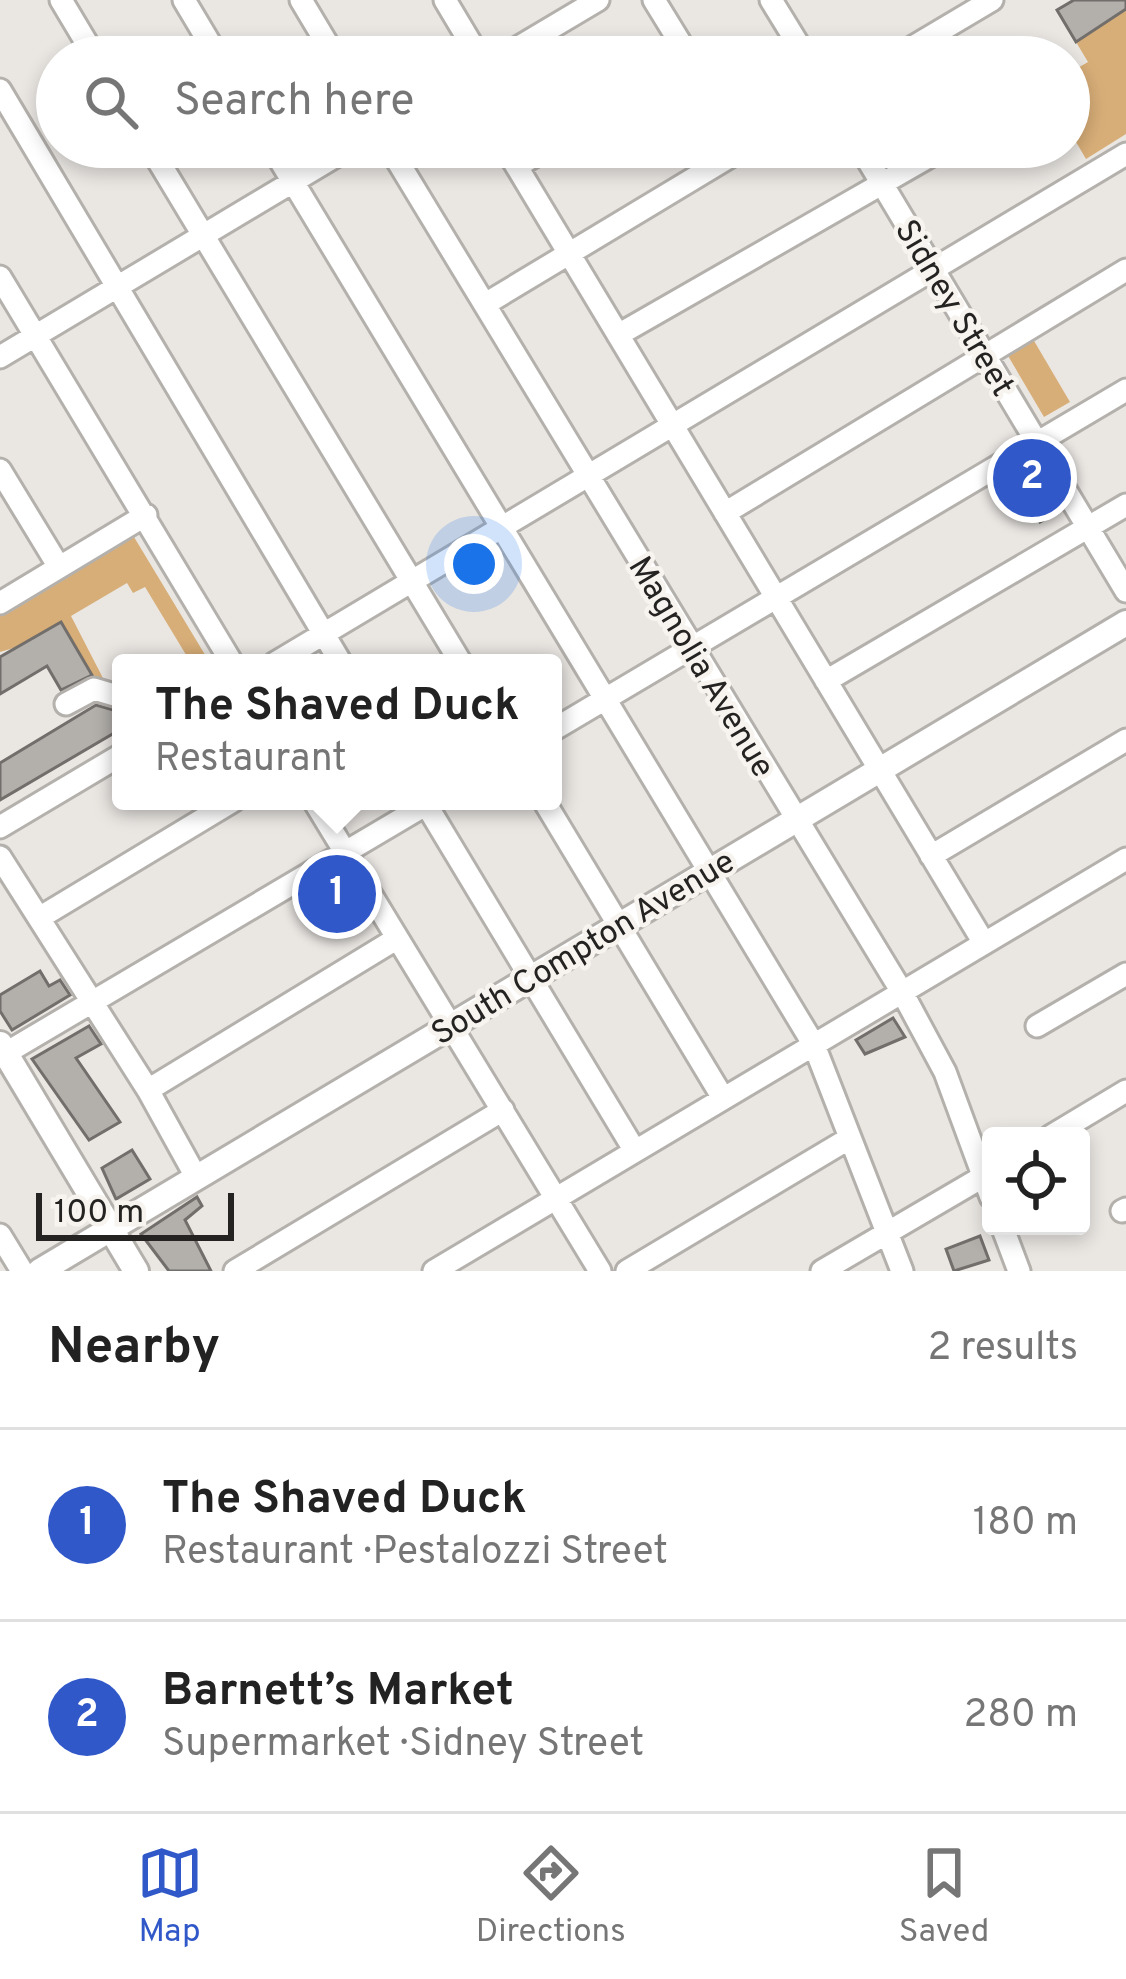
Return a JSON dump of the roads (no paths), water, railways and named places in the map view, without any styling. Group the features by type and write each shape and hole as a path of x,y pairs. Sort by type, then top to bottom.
{"main road":[{"name":"South Compton Avenue","path":"40,1271 1126,623"},
{"path":"3,1049 136,1271"}],"street":[{"path":"61,0 82,36"},
{"path":"184,0 205,36"},
{"path":"301,0 322,36"},
{"path":"445,0 466,36"},
{"path":"537,36 598,0"},
{"path":"654,0 676,36"},
{"path":"931,36 992,0"},
{"path":"781,3 796,36"},
{"path":"0,90 36,149"},
{"path":"290,654 1126,154"},
{"path":"47,168 335,654"},
{"path":"163,168 456,654"},
{"path":"285,168 814,1045 902,1271"},
{"path":"0,357 317,168"},
{"name":"Magnolia Avenue","path":"402,168 902,992 945,1072 982,1167"},
{"path":"518,168 984,944"},
{"path":"487,303 710,168"},
{"name":"Sidney Street","path":"872,168 1126,591"},
{"path":"618,335 910,168"},
{"path":"725,512 1126,270"},
{"path":"0,278 227,654"},
{"path":"562,725 1126,390"},
{"path":"0,470 59,567"},
{"path":"826,681 1126,505"},
{"path":"0,603 146,515"},
{"path":"66,704 94,689 112,694"},
{"path":"931,856 1126,740"},
{"path":"0,827 112,760"},
{"path":"39,918 218,810"},
{"path":"319,810 600,1271"},
{"path":"3,1049 414,810"},
{"path":"432,810 635,1151"},
{"path":"549,810 723,1098"},
{"path":"0,857 148,1090 195,1175"},
{"path":"434,1271 1126,859"},
{"path":"148,1090 396,939"},
{"path":"1037,1026 1126,974"},
{"path":"1066,1127 1126,1091"},
{"path":"235,1271 503,1110"},
{"path":"627,1271 850,1138"},
{"path":"822,1271 982,1185"},
{"path":"0,1235 22,1271"},
{"path":"1005,1235 1019,1271"}],"place":[{"name":"Barnett’s Market","path":"1032,478"},
{"name":"The Shaved Duck","path":"337,894"}]}
